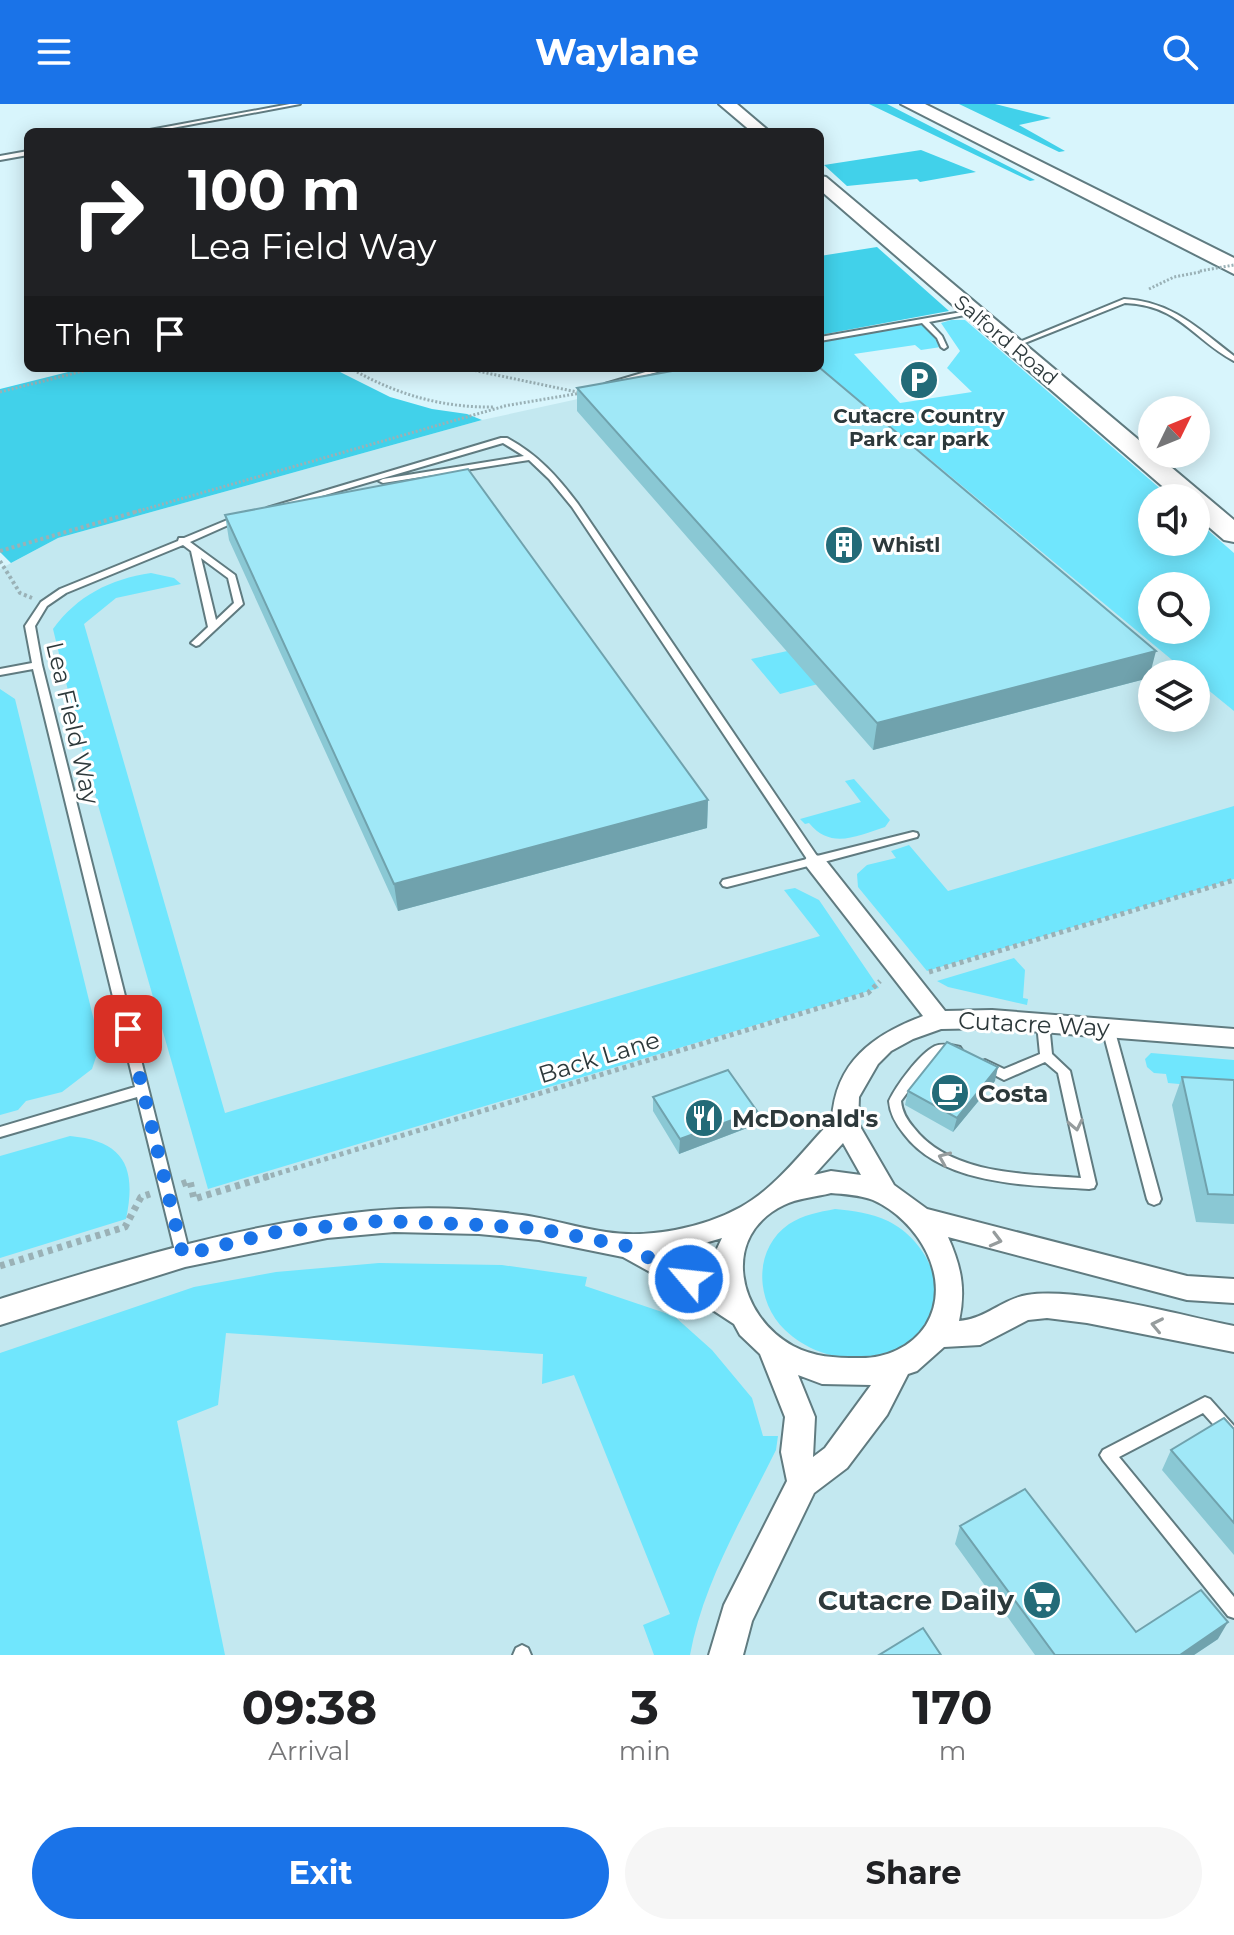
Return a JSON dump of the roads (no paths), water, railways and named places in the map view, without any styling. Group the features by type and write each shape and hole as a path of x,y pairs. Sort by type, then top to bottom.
{"highway":[{"path":"910,104 1225,262"},
{"path":"946,104 1225,262"}],"main road":[{"path":"727,104 757,128"},
{"name":"Salford Road","path":"824,184 1175,484"},
{"name":"Salford Road","path":"1210,514 1234,534"}],"street":[{"path":"815,862 939,1020"},
{"name":"Cutacre Way","path":"845,1123 846,1096 855,1076 869,1057 893,1039 939,1020 992,1019 1234,1038"},
{"path":"627,1246 689,1239 745,1217 803,1172 817,1151 845,1123 884,1193"},
{"path":"772,1195 800,1185 831,1182 855,1184 884,1193 921,1219 1173,1285 1234,1291"},
{"path":"740,1314 729,1289 727,1263 732,1239 745,1217"},
{"path":"773,1349 825,1371 873,1372 897,1365 920,1352 937,1335 948,1313 952,1288 943,1252 921,1219"},
{"path":"0,1312 183,1255 276,1232 379,1221 535,1228 627,1246 689,1279 740,1314 773,1349 800,1417 796,1452 803,1482"},
{"path":"937,1335 980,1332 1024,1308 1047,1306 1087,1310 1234,1339"},
{"path":"726,1655 736,1617 803,1482 836,1458 876,1405 897,1365"}],"lane":[{"path":"164,128 298,104"},
{"path":"0,158 24,154"},
{"path":"1013,346 1133,300 1169,311 1234,359"},
{"path":"824,338 973,312"},
{"path":"924,321 940,337 944,347"},
{"path":"595,388 653,372"},
{"path":"182,540 332,489 504,440 532,457 552,476 575,506 815,862"},
{"path":"332,489 532,457"},
{"path":"182,540 232,577 239,604 196,643"},
{"name":"Lea Field Way","path":"182,540 84,580 44,604 30,626 37,665 183,1255"},
{"path":"195,549 213,629"},
{"path":"0,672 37,665"},
{"path":"727,883 913,835"},
{"path":"1043,1024 1046,1056 1064,1071 1089,1184 1019,1178 962,1166 922,1146 896,1111 896,1096 938,1050 953,1049 1004,1075 1046,1056"},
{"path":"1108,1028 1154,1199"},
{"path":"0,1132 143,1090"},
{"path":"1234,1437 1205,1404 1108,1455 1234,1610"}],"place":[{"name":"Cutacre Country Park car park","path":"919,380"},
{"name":"Whistl","path":"844,545"},
{"name":"Costa","path":"950,1093"},
{"name":"McDonald's","path":"704,1118"},
{"name":"Cutacre Daily","path":"1042,1600"}]}
